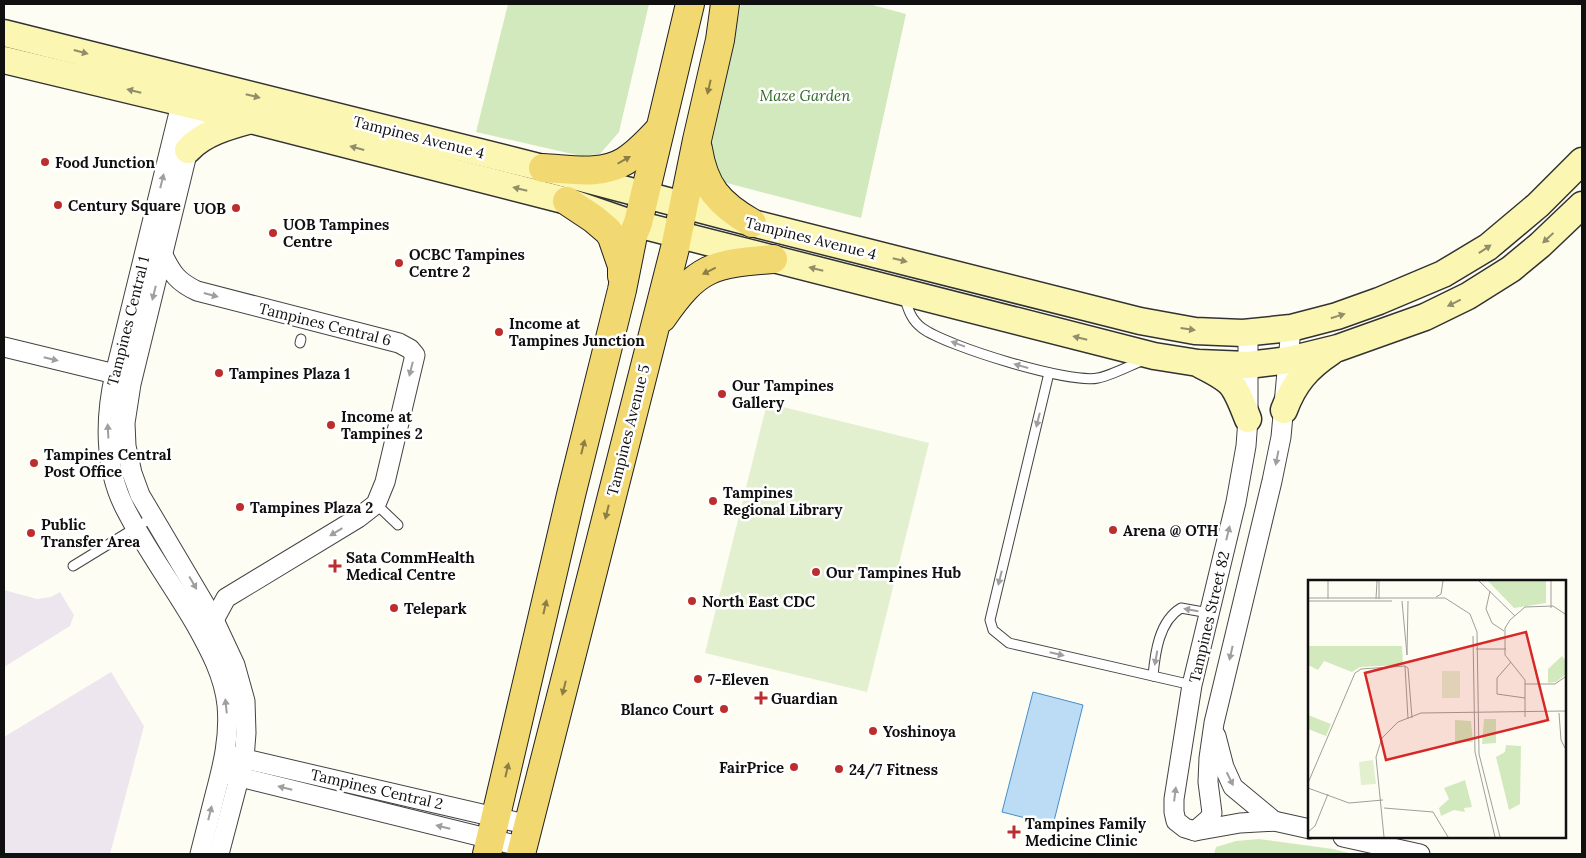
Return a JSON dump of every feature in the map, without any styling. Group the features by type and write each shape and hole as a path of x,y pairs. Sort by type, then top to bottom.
{"main road":[{"path":"491,837 571,495 622,290 633,235 638,224 690,4"},
{"name":"Tampines Avenue 5","path":"525,842 675,248 696,140 720,40 725,4"},
{"name":"Tampines Avenue 4","path":"4,33 193,94 251,120 567,201 638,224 773,259 1154,356 1198,363 1248,365 1289,360 1338,348 1391,331 1468,296 1511,269 1540,245 1582,205"},
{"name":"Tampines Avenue 4","path":"4,60 193,94 543,168 683,206 1140,321 1195,330 1248,333 1290,328 1337,316 1379,301 1443,274 1488,247 1538,205 1582,161"},
{"path":"188,150 196,141 231,125 251,120"},
{"path":"543,168 590,171 611,166 624,161 640,149 660,129"},
{"path":"696,140 704,176 710,187 724,205 752,223"},
{"path":"567,201 594,218 608,230 622,266 622,290"},
{"path":"654,329 678,294 692,280 708,270 732,262 773,259"},
{"path":"1284,410 1291,391 1301,378 1317,361 1338,348"},
{"path":"1198,363 1229,380 1236,390 1248,419"}],"street":[{"name":"Tampines Central 1","path":"193,94 188,150 132,384 125,423 126,446 132,473 140,496 214,620 235,665 246,701 246,733 242,768 220,854"},
{"name":"Tampines Central 1","path":"193,94 115,374 107,418 113,477 124,506 209,648 221,678 227,705 228,733 223,764 200,854"},
{"name":"Tampines Central 6","path":"163,255 170,270 182,284 196,291 399,343 410,349 415,355 386,482 376,504 358,518 226,598 214,620"},
{"name":"Tampines Street 82","path":"1195,831 1209,819 1212,813 1208,782 1214,722 1272,481 1284,410 1290,328"},
{"name":"Tampines Street 82","path":"1248,333 1248,419 1246,446 1236,502 1192,685 1175,790 1174,812 1176,821 1185,828 1195,831 1240,823 1274,821 1308,829"},
{"path":"4,347 115,374 125,378 132,384"},
{"name":"Tampines Street 82","path":"1214,722 1220,754 1234,787 1274,821"},
{"name":"Tampines Central 2","path":"223,764 491,837 525,842"},
{"path":"1348,838 1420,854"}],"lane":[{"path":"902,291 912,318 923,328 939,337 994,357 1049,373 1079,378 1097,378 1154,356"},
{"path":"1049,373 990,620 993,630 1009,643 1192,685"},
{"path":"376,504 398,526"},
{"path":"73,566 152,517"},
{"path":"153,556 170,546"},
{"path":"1154,676 1155,656 1165,625 1174,612 1180,608 1209,613"}],"shaded area":[{"path":"4,590 37,599 51,597 60,592 74,615 70,626 4,667"},
{"path":"111,672 144,726 110,854 4,854 4,737"}],"green space":[{"path":"508,4 649,4 619,132 600,154 581,156 476,132"},
{"name":"Maze Garden","path":"741,4 869,4 906,14 861,218 723,182 709,156"},
{"path":"767,403 929,443 867,692 705,653"},
{"path":"1259,839 1333,849 1353,854 1214,854 1216,847 1236,841"}],"water":[{"path":"1033,692 1083,705 1053,825 1002,812"}],"place":[{"name":"Food Junction","path":"45,162"},
{"name":"Century Square","path":"58,205"},
{"name":"UOB","path":"236,208"},
{"name":"UOB Tampines Centre","path":"273,233"},
{"name":"OCBC Tampines Centre 2","path":"399,263"},
{"name":"Income at Tampines Junction","path":"499,332"},
{"name":"Tampines Plaza 1","path":"219,373"},
{"name":"Our Tampines Gallery","path":"722,394"},
{"name":"Income at Tampines 2","path":"331,425"},
{"name":"Tampines Central Post Office","path":"34,463"},
{"name":"Tampines Regional Library","path":"713,501"},
{"name":"Tampines Plaza 2","path":"240,507"},
{"name":"Arena @ OTH","path":"1113,530"},
{"name":"Public Transfer Area","path":"31,533"},
{"name":"Sata CommHealth Medical Centre","path":"335,566"},
{"name":"Our Tampines Hub","path":"816,572"},
{"name":"North East CDC","path":"692,601"},
{"name":"Telepark","path":"394,608"},
{"name":"7-Eleven","path":"698,679"},
{"name":"Guardian","path":"761,698"},
{"name":"Blanco Court","path":"724,709"},
{"name":"Yoshinoya","path":"873,731"},
{"name":"FairPrice","path":"794,767"},
{"name":"24/7 Fitness","path":"839,769"},
{"name":"Tampines Family Medicine Clinic","path":"1014,832"}]}
